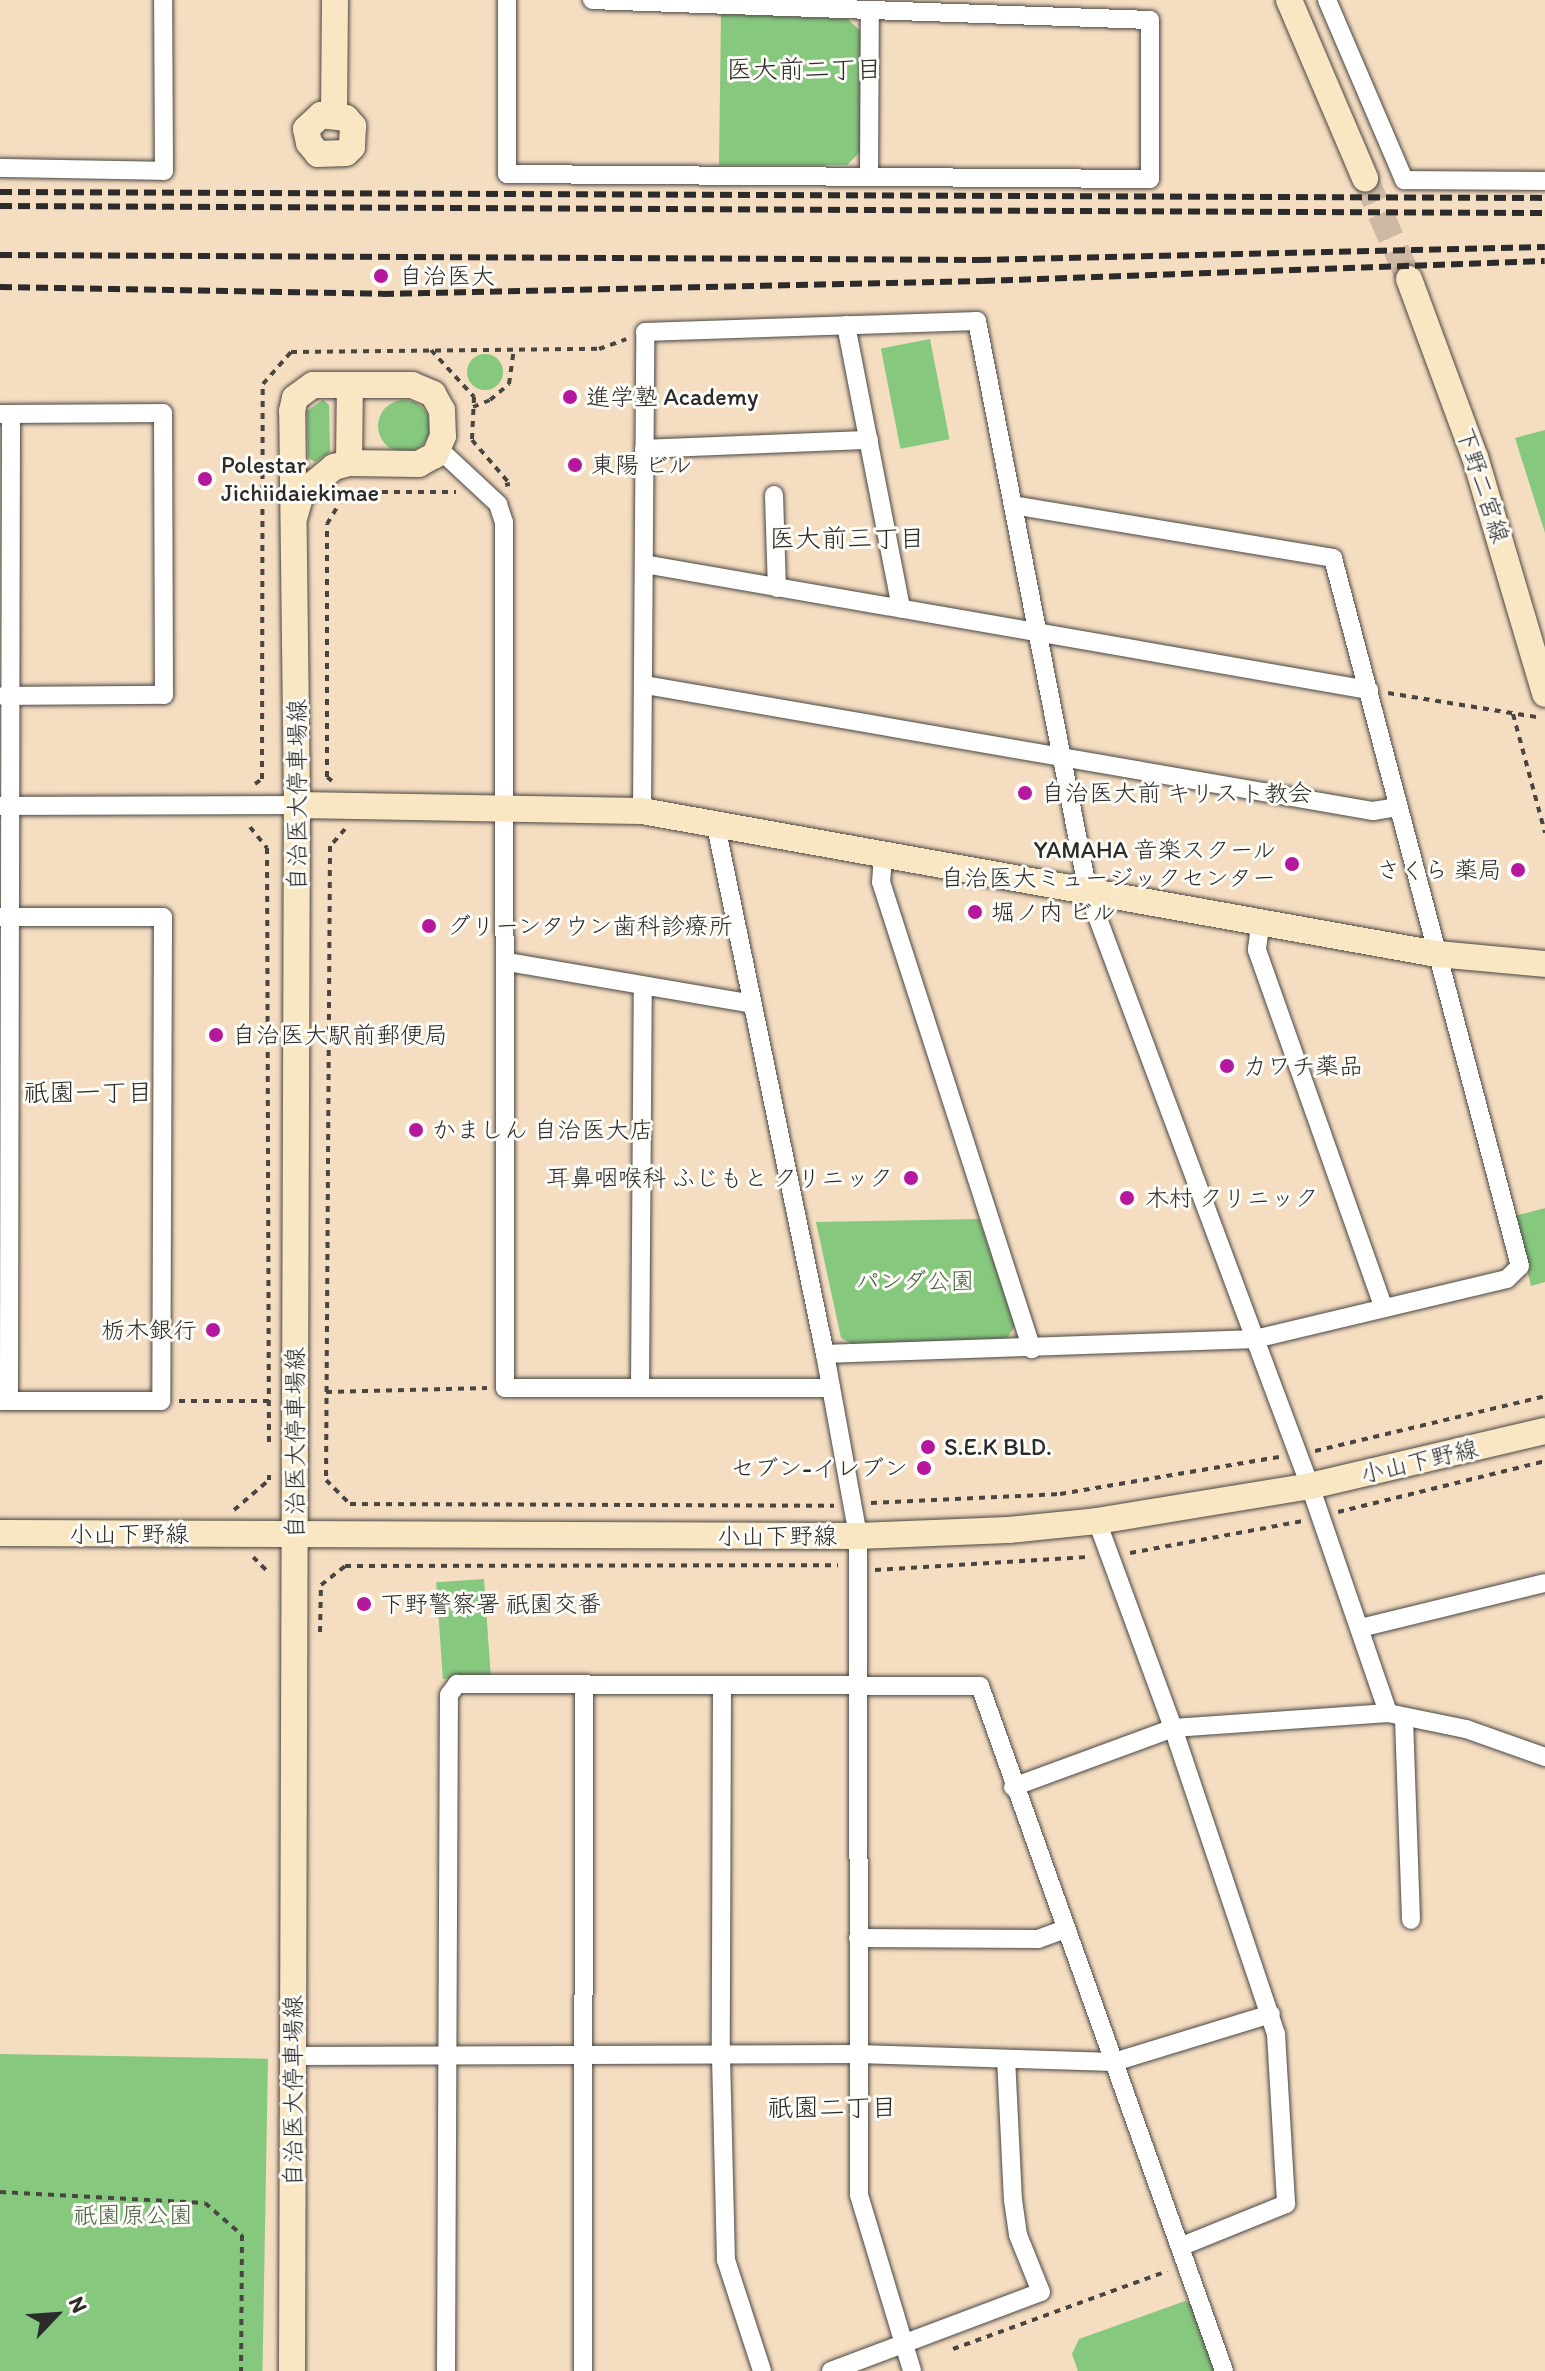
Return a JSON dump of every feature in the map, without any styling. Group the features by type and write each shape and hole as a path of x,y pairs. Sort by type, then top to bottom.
{"main road":[{"path":"334,115 335,0"},
{"path":"1289,0 1365,178"},
{"name":"下野二宮線","path":"1409,279 1475,457 1545,694"},
{"name":"自治医大停車場線","path":"292,2371 297,805 295,398 313,385 350,385"},
{"path":"295,515 301,494 309,484 334,467 349,463 419,464 428,461 439,449 443,436 442,410 433,394 412,385 350,385 349,463"},
{"path":"297,805 642,811 1437,954 1545,964"},
{"name":"小山下野線","path":"0,1533 858,1536 1009,1530 1097,1521 1310,1486 1545,1431"}],"street":[{"path":"0,168 164,171 163,0"},
{"path":"507,0 507,174 1150,179 1150,20 592,0"},
{"path":"1327,0 1404,180 1545,181"},
{"path":"869,176 870,10"},
{"path":"642,811 645,332 977,321 1088,892 1298,1453 1360,1628 1396,1716 1411,1920"},
{"path":"846,325 901,609"},
{"path":"5,918 163,917 161,1401 4,1401 5,414 163,413 164,695 6,696"},
{"path":"644,449 869,440"},
{"path":"439,449 498,504 504,522 507,962 505,1388 831,1388"},
{"path":"774,495 777,588"},
{"path":"825,1354 1255,1339 1507,1279 1520,1266 1333,558 1014,505"},
{"path":"644,564 1369,690"},
{"path":"645,685 1373,811 1399,807"},
{"path":"6,806 297,805"},
{"path":"716,826 825,1354 858,1536 859,2195 901,2344 911,2368"},
{"path":"883,855 881,882 1032,1349"},
{"path":"1261,920 1257,950 1384,1308"},
{"path":"507,962 752,1004"},
{"path":"640,1387 643,987"},
{"path":"1097,1521 1173,1728 1271,2014 1286,2204 1185,2255"},
{"path":"1360,1628 1545,1583"},
{"path":"446,2371 449,1695 457,1684 980,1686 1013,1787 1185,2255 1224,2371"},
{"path":"583,2371 584,1684"},
{"path":"722,1685 721,2057 726,2260 762,2371"},
{"path":"1013,1787 1173,1728 1396,1716 1466,1729 1545,1757"},
{"path":"858,1938 1038,1939 1066,1929"},
{"path":"294,2056 721,2057 858,2054 1114,2062 1271,2014"},
{"path":"831,2371 1041,2292 1018,2235 1013,2201 1006,2059"}],"path":[{"path":"338,785 327,777 327,524 346,492 463,492 510,484 472,440 474,397 431,350 599,349 645,332"},
{"path":"473,407 490,400 509,384 514,350"},
{"path":"1369,690 1545,719"},
{"path":"1513,714 1545,833"},
{"path":"250,827 267,848 269,1449"},
{"path":"330,846 326,1480 350,1504 852,1505 1060,1494 1298,1453 1545,1396"},
{"path":"326,1392 505,1388"},
{"path":"161,1401 269,1401"},
{"path":"235,1510 269,1480 269,1464"},
{"path":"242,1555 254,1557 268,1569 272,1582"},
{"path":"321,1585 345,1566 824,1563"},
{"path":"0,2192 205,2203 242,2235 241,2371"},
{"path":"911,2368 1185,2255"}],"green space":[{"path":"721,14 848,19 860,31 860,152 847,165 719,165"},
{"path":"930,339 949,439 900,449 881,349"},
{"path":"485,354 498,359 503,372 498,385 485,390 472,385 467,372 472,359"},
{"path":"323,400 329,405 330,452 315,462 308,458 307,411"},
{"path":"404,400 422,408 430,426 422,444 404,452 386,444 378,426 386,408"},
{"path":"1545,430 1545,533 1515,438"},
{"path":"1545,1208 1545,1282 1531,1286 1514,1216"},
{"name":"パンダ公園","path":"979,1219 1015,1326 1006,1340 852,1344 841,1338 816,1222"},
{"path":"484,1579 491,1676 443,1679 436,1582"},
{"name":"祇園原公園","path":"0,2054 268,2059 263,2371 0,2371"},
{"path":"1185,2301 1193,2306 1216,2371 1078,2371 1072,2354 1079,2339"}],"tunnel":[{"path":"1365,178 1409,279"}],"railway":[{"path":"0,192 1545,198"},
{"path":"0,206 1545,213"},
{"path":"0,255 979,260 1545,247"},
{"path":"0,287 382,294 983,281 1545,261"}],"place":[{"name":"自治医大","path":"381,276"},
{"name":"進学塾 Academy","path":"570,397"},
{"name":"東陽 ビル","path":"575,465"},
{"name":"Polestar Jichiidaiekimae","path":"205,479"},
{"name":"自治医大前 キリスト教会","path":"1025,793"},
{"name":"YAMAHA 音楽スクール 自治医大ミュージックセンター","path":"1292,864"},
{"name":"さくら 薬局","path":"1518,870"},
{"name":"堀ノ内 ビル","path":"975,912"},
{"name":"グリーンタウン歯科診療所","path":"429,926"},
{"name":"自治医大駅前郵便局","path":"216,1035"},
{"name":"カワチ薬品","path":"1227,1066"},
{"name":"かましん 自治医大店","path":"416,1130"},
{"name":"耳鼻咽喉科 ふじもと クリニック","path":"911,1178"},
{"name":"木村 クリニック","path":"1127,1198"},
{"name":"栃木銀行","path":"213,1330"},
{"name":"S.E.K BLD.","path":"928,1447"},
{"name":"セブン-イレブン","path":"924,1468"},
{"name":"下野警察署 祇園交番","path":"364,1604"}],"district":[{"name":"医大前二丁目","path":"804,70"},
{"name":"医大前三丁目","path":"847,539"},
{"name":"祇園一丁目","path":"88,1093"},
{"name":"祇園二丁目","path":"832,2108"}]}
